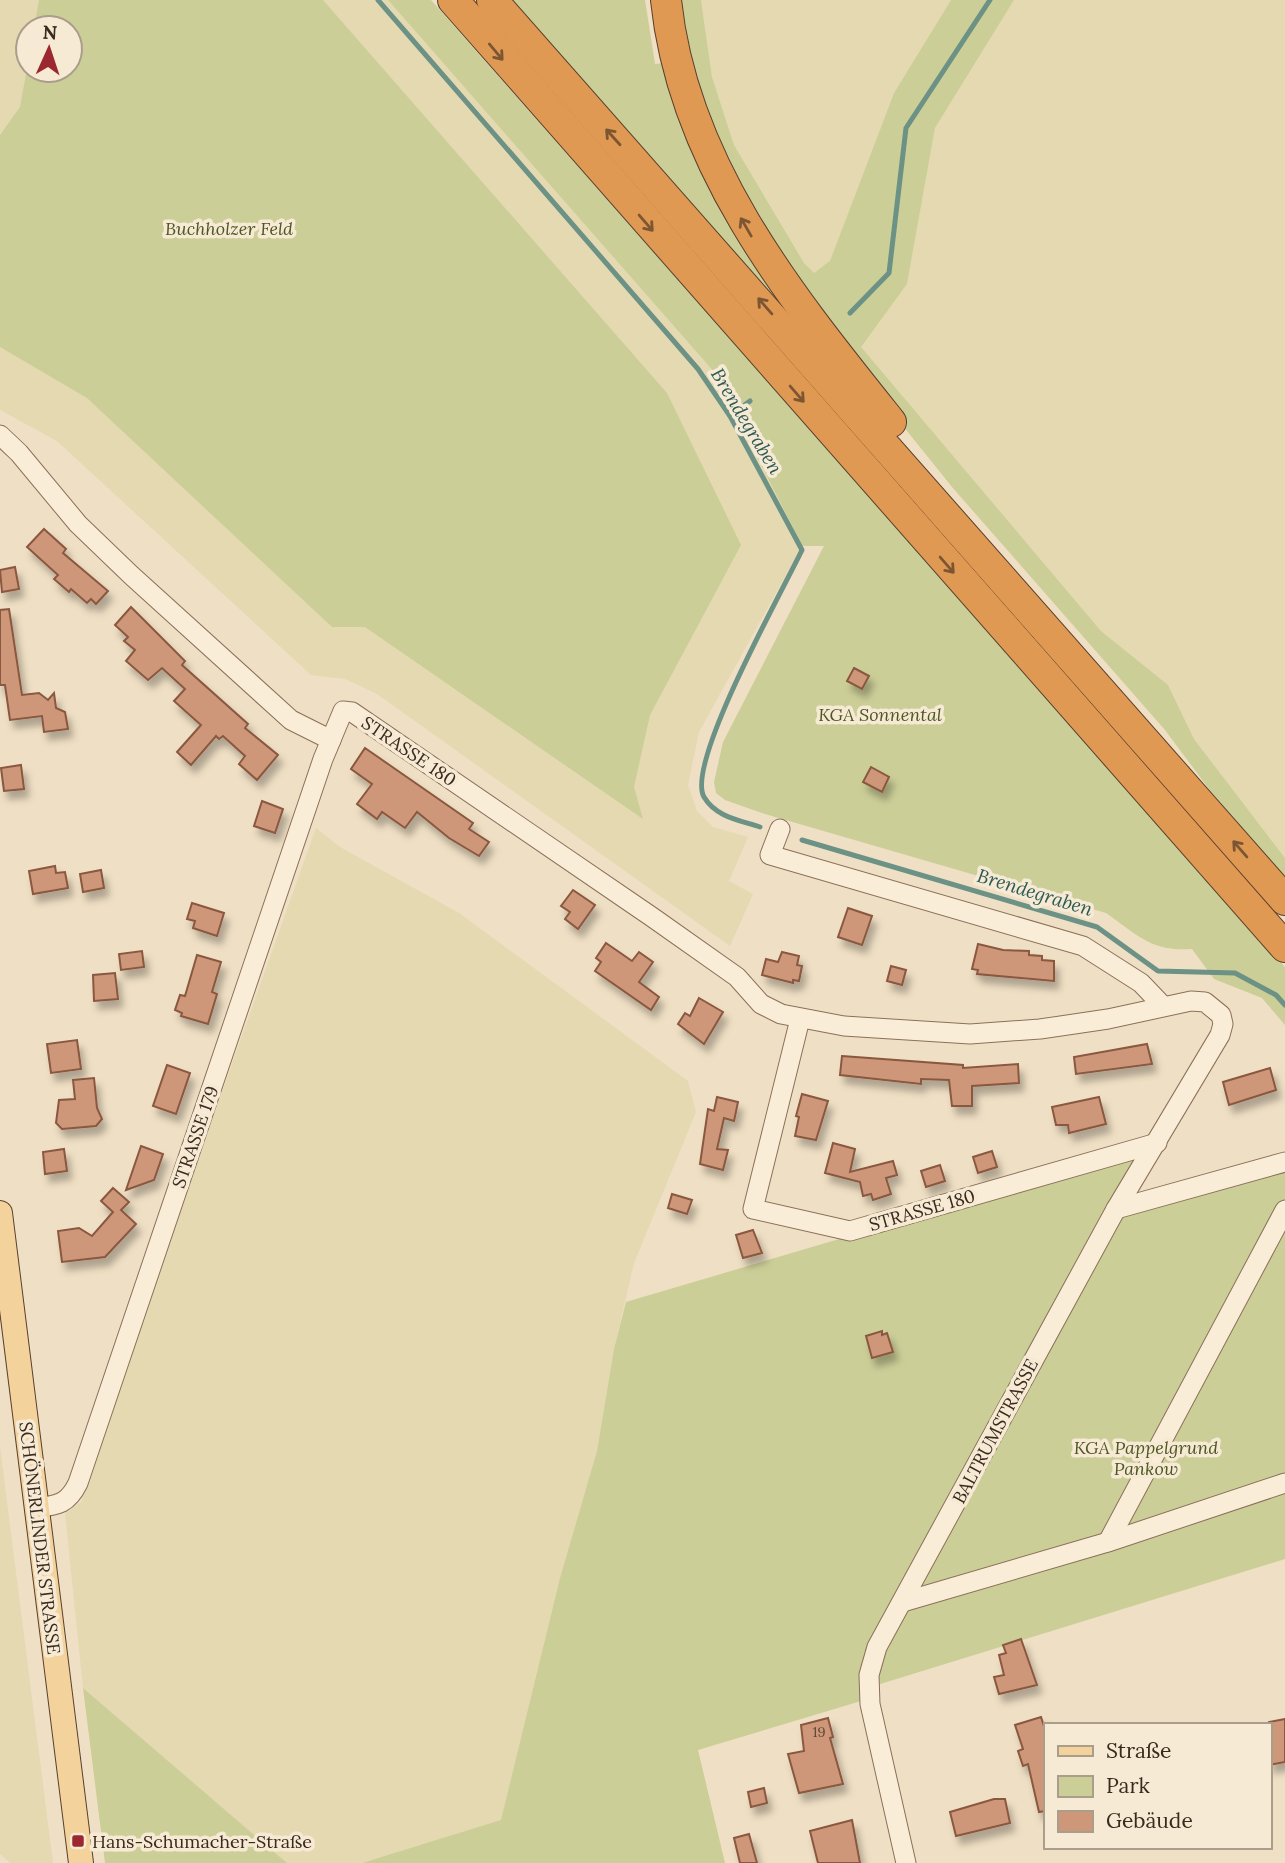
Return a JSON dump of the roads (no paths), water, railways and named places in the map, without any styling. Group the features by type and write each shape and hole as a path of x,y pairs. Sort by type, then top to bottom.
{"highway":[{"path":"453,0 1285,947"},
{"path":"492,0 1285,900"},
{"path":"666,0 678,71 697,127 743,222 761,251 864,388 1164,764"}],"main road":[{"name":"SCHÖNERLINDER STRASSE","path":"0,1213 81,1863"}],"street":[{"path":"0,435 78,524 131,575 291,720 331,740"},
{"name":"STRASSE 180","path":"331,740 340,714 346,710 352,712 726,970 761,1004 800,1019 911,1033 970,1034 1108,1019 1163,1006 1205,1002 1215,1007 1223,1024"},
{"name":"STRASSE 179","path":"36,1508 63,1504 78,1483 331,740"},
{"path":"780,829 770,855 1083,946 1141,983 1163,1006"},
{"name":"STRASSE 180","path":"800,1019 753,1209 850,1231 1157,1143"},
{"name":"BALTRUMSTRASSE","path":"906,1863 870,1704 869,1675 877,1647 1116,1209 1157,1143 1223,1024"},
{"path":"1116,1209 1285,1162"},
{"path":"1108,1542 1285,1210"},
{"path":"903,1602 1108,1542 1285,1483"}],"waterway":[{"name":"Brendegraben","path":"378,0 698,369 730,416 802,550 739,676 709,750 702,779 704,797 715,809 729,817 760,827"},
{"path":"850,313 889,273 906,128 990,0"},
{"path":"730,416 750,401"},
{"name":"Brendegraben","path":"802,840 1097,927 1158,971 1235,973 1276,995 1285,1005"}],"place":[{"name":"Hans-Schumacher-Straße","path":"78,1841"}],"park label":[{"name":"Buchholzer Feld","path":"229,228"},
{"name":"KGA Sonnental","path":"880,714"},
{"name":"KGA Pappelgrund Pankow","path":"1146,1457"}]}
